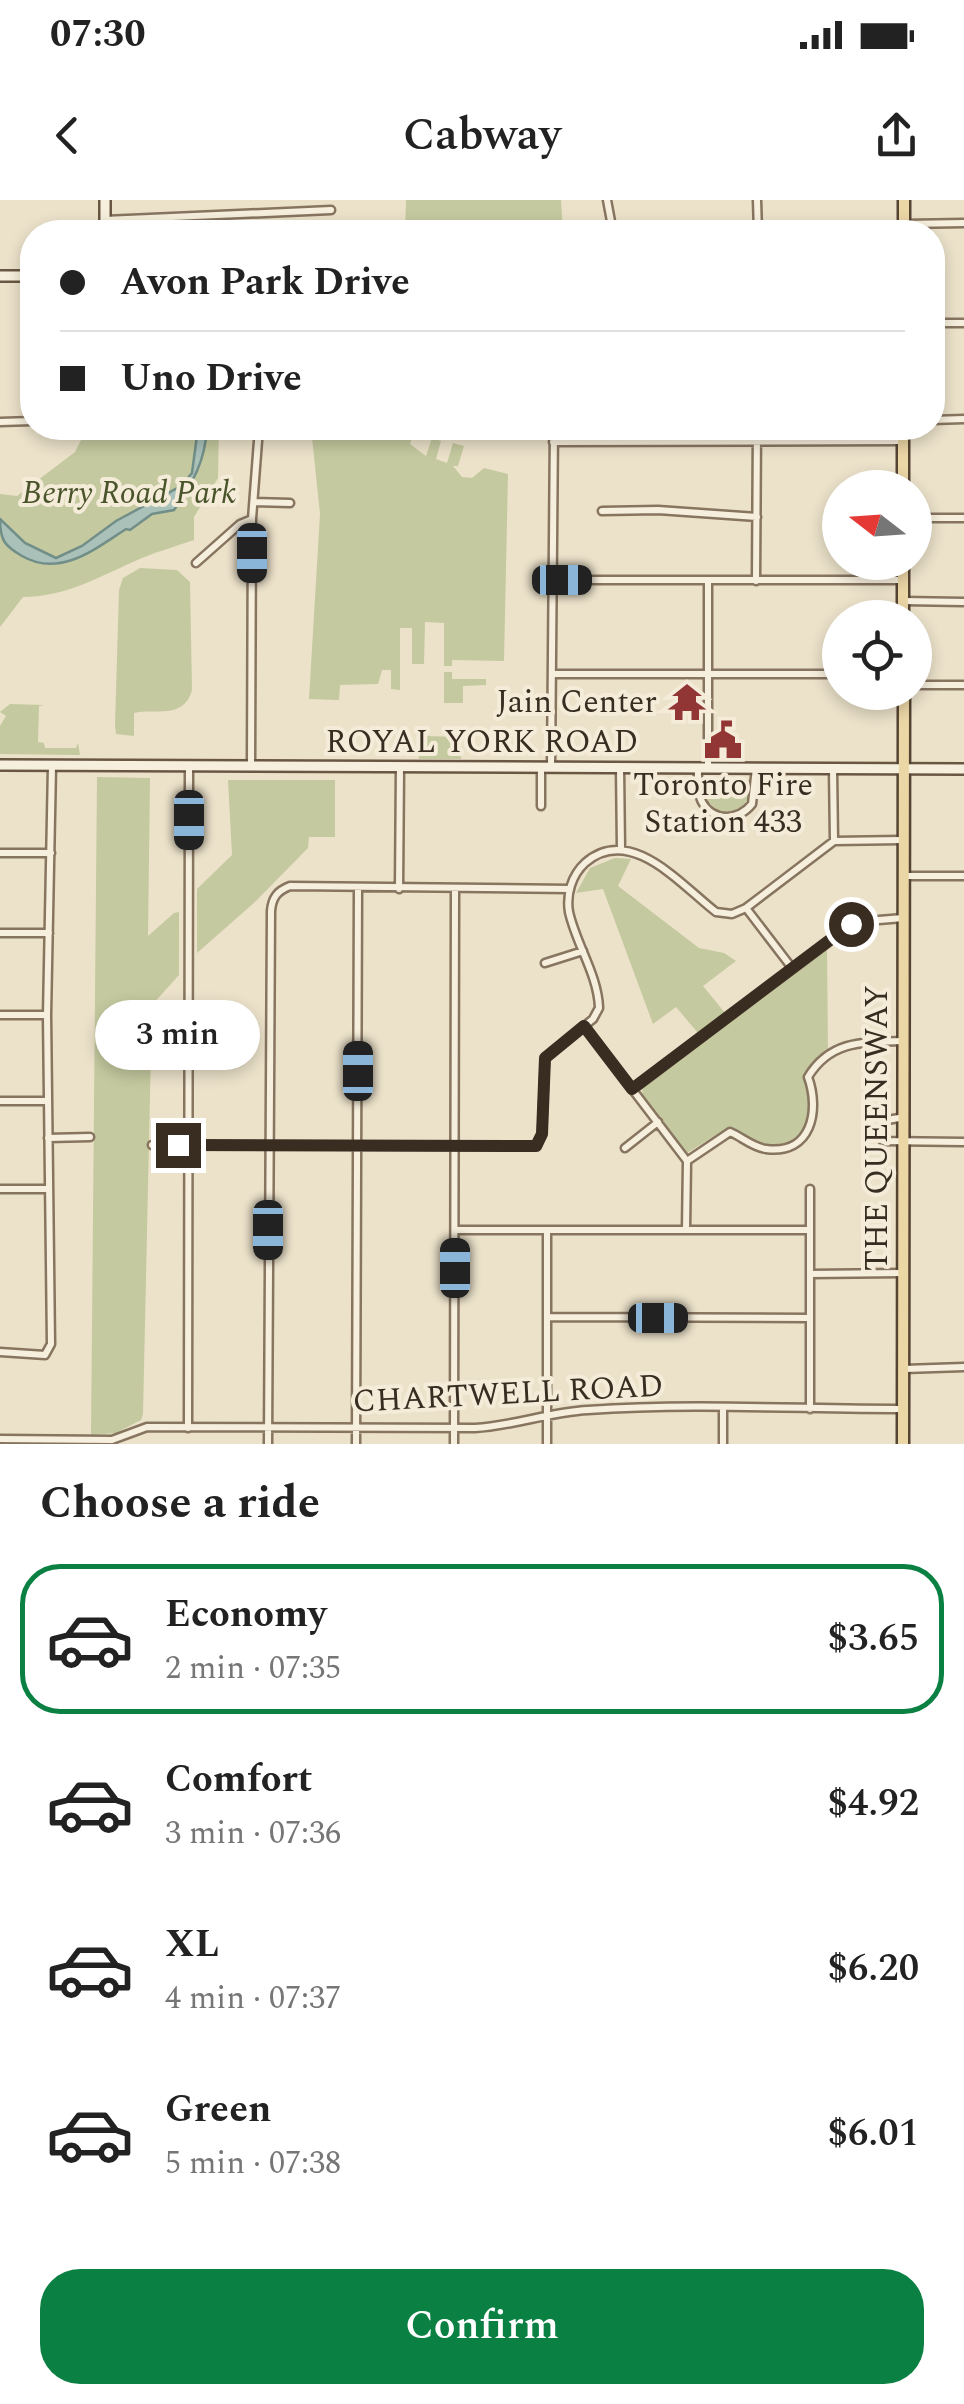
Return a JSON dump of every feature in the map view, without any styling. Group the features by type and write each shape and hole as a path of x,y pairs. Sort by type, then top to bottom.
{"main road":[{"path":"105,200 105,220"},
{"path":"903,441 903,470"},
{"path":"904,580 904,600"},
{"name":"THE QUEENSWAY","path":"902,1444 904,710"},
{"name":"ROYAL YORK ROAD","path":"0,765 964,769"}],"street":[{"path":"105,220 331,210"},
{"path":"251,766 252,518 258,440"},
{"path":"541,806 552,674 554,442 689,440"},
{"path":"756,581 757,440"},
{"path":"830,440 903,441"},
{"path":"254,502 290,503"},
{"path":"602,511 756,516"},
{"path":"196,564 252,518"},
{"path":"932,518 964,518"},
{"path":"552,580 904,580"},
{"path":"708,580 708,676 700,799 708,810 724,817 740,815 752,804 756,768"},
{"path":"932,601 964,602"},
{"path":"552,674 822,674"},
{"path":"932,685 964,684"},
{"path":"0,1352 46,1355 50,1348 47,1015 52,766"},
{"path":"188,766 188,1428"},
{"path":"399,888 400,766"},
{"path":"620,768 620,849"},
{"path":"833,769 834,841"},
{"path":"152,1145 526,1148 540,1143 545,1058 597,1014 600,1002 569,910 570,889 577,873 590,859 620,849 648,858 716,912 736,913 834,841 902,840"},
{"path":"0,854 51,854"},
{"path":"903,876 964,876"},
{"path":"268,1444 271,911 280,891 290,886 570,889"},
{"path":"356,1444 358,889"},
{"path":"454,1444 455,889"},
{"path":"746,908 792,968"},
{"path":"632,1089 855,922 903,918"},
{"path":"0,933 49,933"},
{"path":"545,963 583,951"},
{"path":"0,1015 47,1015"},
{"path":"584,1026 687,1160 686,1230"},
{"path":"687,1160 730,1132 759,1148 791,1145 808,1130 814,1116 816,1101 808,1076 813,1069 852,1042 905,1042"},
{"path":"0,1100 48,1101"},
{"path":"905,1117 887,1120 884,1142 964,1142"},
{"path":"624,1148 658,1122"},
{"path":"48,1138 90,1138"},
{"path":"810,1188 810,1409"},
{"path":"0,1189 48,1189"},
{"path":"456,1230 810,1230"},
{"path":"547,1230 547,1444"},
{"path":"810,1274 902,1272"},
{"path":"547,1317 810,1318"},
{"path":"903,1370 964,1367"},
{"name":"CHARTWELL ROAD","path":"0,1439 112,1440 145,1427 454,1428 510,1425 547,1414 608,1409 902,1408"},
{"path":"723,1409 723,1444"}],"green space":[{"path":"406,200 561,200 562,220 405,220"},
{"name":"Berry Road Park","path":"81,440 219,440 218,478 194,517 194,540 69,589 23,597 0,627 0,494 17,496 75,452"},
{"path":"312,440 411,440 410,444 426,456 431,440 438,440 441,441 436,459 447,463 453,443 464,446 458,466 453,466 462,477 472,478 484,468 508,474 504,661 452,660 452,666 444,666 444,623 425,622 424,664 412,664 412,628 400,628 400,690 391,689 391,670 382,670 378,684 340,685 339,700 309,699 320,514"},
{"path":"140,568 177,570 190,582 192,690 183,706 176,709 134,713 134,736 116,734 115,725 119,590 123,578"},
{"path":"444,672 452,672 452,679 486,679 486,685 463,686 463,703 444,703"},
{"path":"10,704 44,705 39,706 38,742 44,743 45,748 76,748 78,743 80,755 0,754 0,726 6,716 0,712"},
{"path":"416,731 424,731 425,736 460,737 461,759 419,759"},
{"path":"97,777 150,778 148,936 179,912 179,975 152,1005 143,1414 141,1420 116,1433 91,1435"},
{"path":"228,780 335,780 335,837 309,837 308,848 197,953 197,889 232,855"},
{"path":"702,780 751,780 750,797 738,811 719,812 705,799"},
{"path":"615,858 631,859 618,886 699,948 724,953 736,961 703,986 730,1019 827,946 828,1052 804,1073 810,1114 801,1132 785,1143 765,1146 727,1128 687,1153 642,1095 643,1085 703,1039 676,1007 653,1024 603,889 576,893 590,868"}],"water":[{"path":"196,440 206,440 201,462 174,510 152,514 77,558 50,564 36,562 8,546 1,533 0,519 25,543 56,558 181,486 192,473"}],"place":[{"name":"Jain Center","path":"687,702"},
{"name":"Toronto Fire Station 433","path":"723,740"}],"route":[{"path":"178,1145 536,1146 542,1134 545,1058 584,1026 632,1089 851,924"}]}
